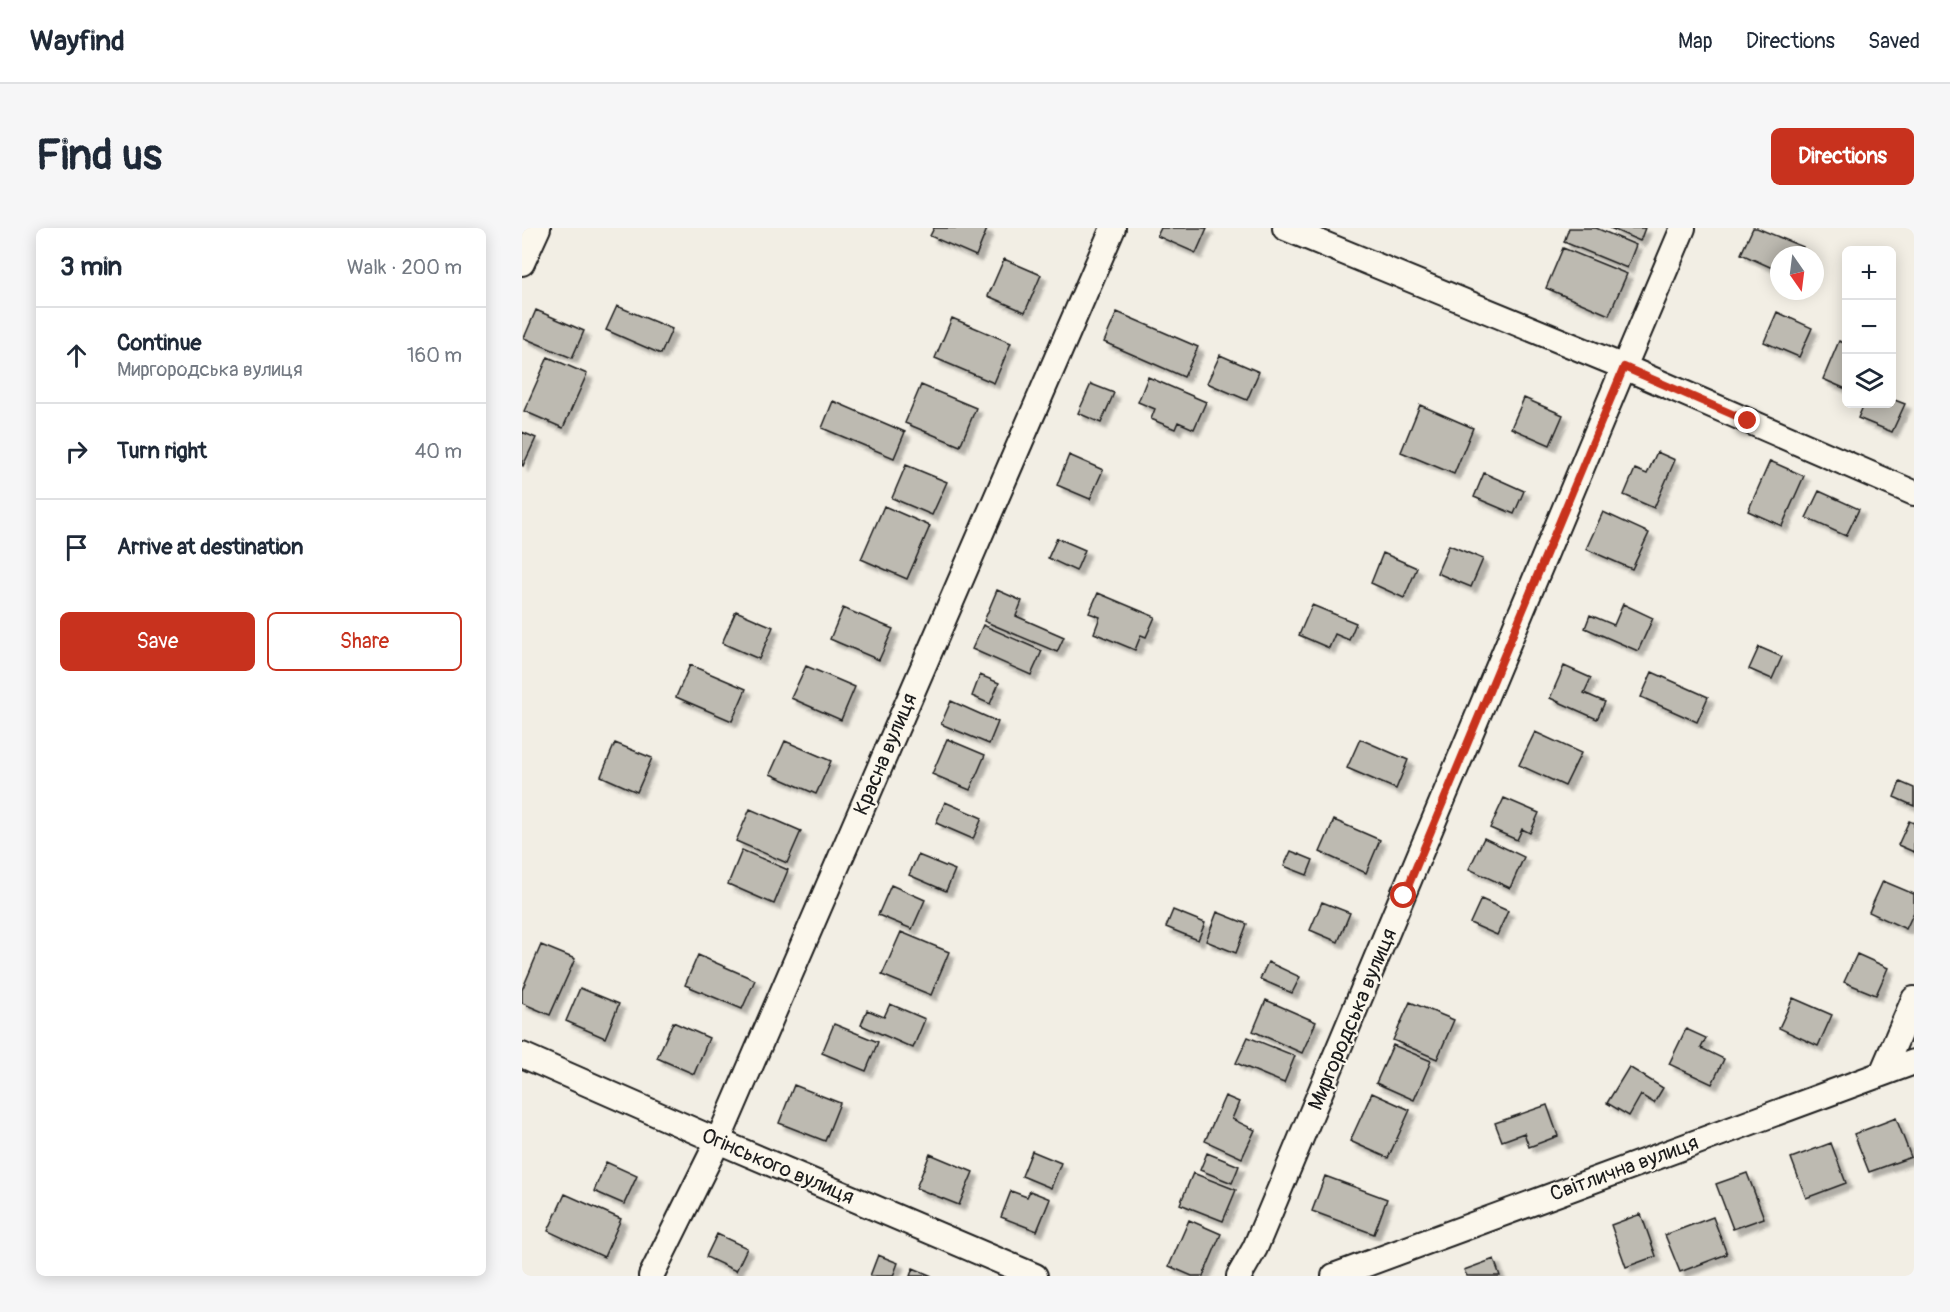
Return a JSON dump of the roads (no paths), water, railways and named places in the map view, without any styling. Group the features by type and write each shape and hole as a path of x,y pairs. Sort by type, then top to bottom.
{"street":[{"path":"522,263 538,228"},
{"name":"Красна вулиця","path":"651,1276 718,1141 1113,228"},
{"path":"1285,228 1624,367 1914,493"},
{"name":"Миргородська вулиця","path":"1239,1276 1255,1248 1683,228"},
{"path":"1882,1073 1914,999"},
{"name":"Огінського вулиця","path":"522,1055 1035,1276"},
{"name":"Світлична вулиця","path":"1334,1276 1914,1062"}]}
